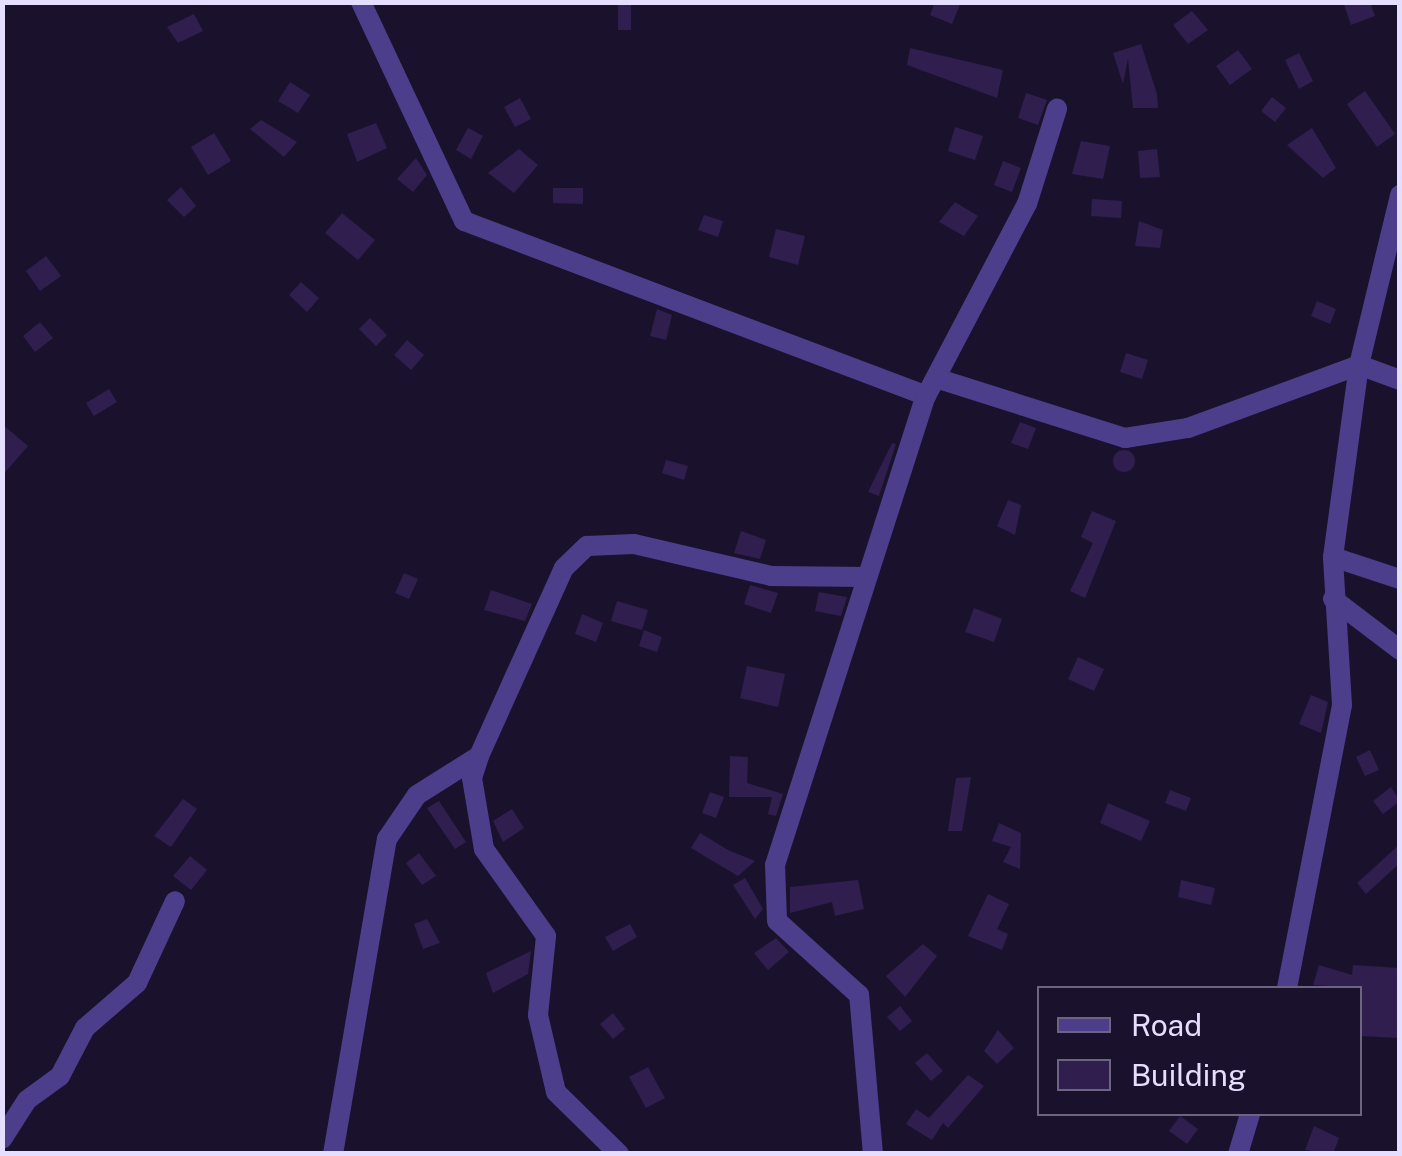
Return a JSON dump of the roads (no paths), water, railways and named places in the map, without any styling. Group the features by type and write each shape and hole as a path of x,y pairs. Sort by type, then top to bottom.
{"street":[{"path":"361,2 464,221 926,396"},
{"path":"872,1154 858,995 789,934 771,897 805,756 926,396 942,380 1027,204 1056,109"},
{"path":"1287,986 1342,706 1333,599 1334,557 1359,365 1400,195"},
{"path":"942,380 1125,438 1188,428 1359,365 1400,380"},
{"path":"619,1154 556,1092 538,1016 550,952 484,849 472,778 479,756 564,568 587,546 634,544 772,576 866,577"},
{"path":"1334,557 1400,579"},
{"path":"1333,599 1400,650"},
{"path":"333,1154 387,839 417,795 479,756"},
{"path":"2,1139 27,1100 60,1076 85,1028 138,983 175,901"},
{"path":"1238,1154 1249,1116"}]}
